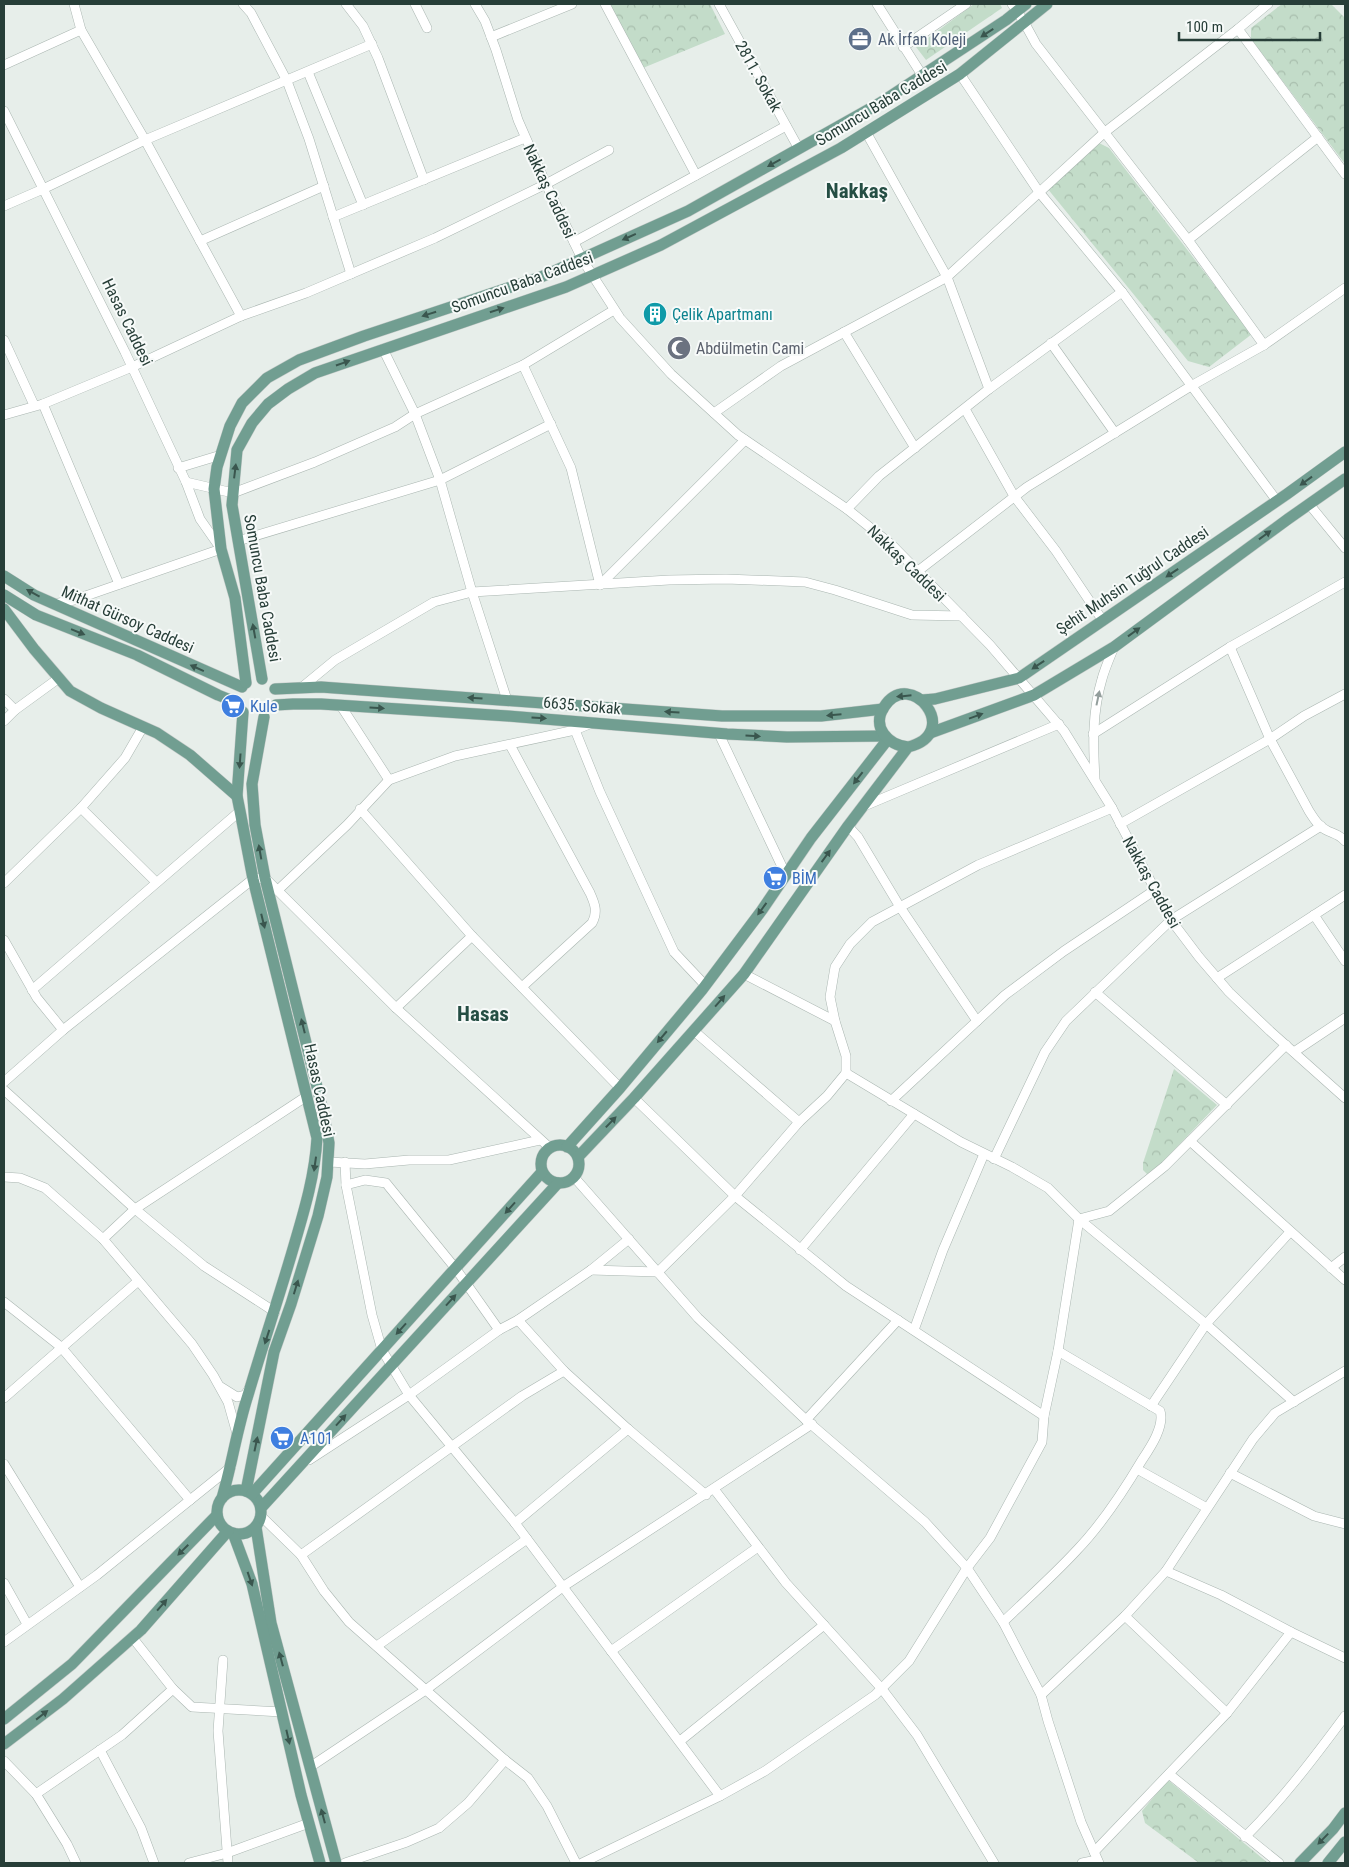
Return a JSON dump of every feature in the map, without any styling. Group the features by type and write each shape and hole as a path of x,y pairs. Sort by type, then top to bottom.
{"main road":[{"name":"Somuncu Baba Caddesi","path":"244,685 235,598 221,549 214,489 217,467 230,426 242,404 268,378 299,360 364,336 541,277 688,211 880,103 1006,20 1014,8 1026,4"},
{"name":"Somuncu Baba Caddesi","path":"262,679 232,505 237,450 252,423 268,404 288,389 315,373 566,287 661,245 841,148 960,74 1048,4"},
{"name":"Şehit Muhsin Tuğrul Caddesi","path":"922,700 935,699 1019,678 1277,501 1345,452"},
{"path":"930,732 1034,695 1114,646 1345,479"},
{"name":"Mithat Gürsoy Caddesi","path":"4,576 34,595 244,685"},
{"name":"Mithat Gürsoy Caddesi","path":"4,595 36,615 137,655 241,707"},
{"path":"4,609 70,691 101,708 157,733 190,755 237,796"},
{"path":"262,679 275,689 277,694 276,706 264,717 253,718 241,707 238,697 244,685 251,680 262,679"},
{"name":"6635. Sokak","path":"275,689 321,687 722,716 821,716 882,710"},
{"path":"904,695 914,696 922,700 928,706 933,724 925,740 917,745 908,747 899,746 886,737 881,727 880,718 882,710 888,702 904,695"},
{"name":"6635. Sokak","path":"276,706 293,704 341,706 595,722 719,734 787,737 886,737"},
{"name":"Hasas Caddesi","path":"222,1498 250,1388 275,1312 313,1178 316,1138 252,879 237,796 241,707"},
{"name":"Hasas Caddesi","path":"249,1493 274,1352 318,1216 329,1162 329,1144 323,1112 265,878 255,825 252,784 264,717"},
{"path":"567,1147 620,1088 705,985 886,737"},
{"path":"578,1157 567,1147 558,1145 550,1148 542,1156 542,1172 549,1180 558,1183 566,1182 574,1177 578,1168 578,1157 634,1098 744,974 848,826 908,747"},
{"path":"249,1493 456,1269 542,1172"},
{"path":"336,1863 271,1623 259,1517 258,1501 249,1493 238,1490 229,1492 222,1498 217,1508 223,1527 231,1532 245,1533 259,1517 299,1466 558,1183"},
{"path":"4,1719 72,1664 218,1515"},
{"path":"4,1744 63,1698 132,1637 231,1532"},
{"path":"231,1532 252,1584 320,1863"},
{"path":"1300,1863 1333,1829 1345,1813"},
{"path":"1328,1863 1345,1842"}],"street":[{"path":"74,4 81,30 145,140 240,316"},
{"path":"243,4 250,13 286,81 324,186 351,274"},
{"path":"415,4 427,28"},
{"name":"Nakkaş Caddesi","path":"475,4 491,37 518,120 546,184 582,259 620,318 671,374 745,440 847,509 892,545 962,616 1058,724 1112,808 1171,920 1199,957 1229,992 1345,1098"},
{"path":"491,37 557,6 572,4"},
{"path":"605,4 696,175"},
{"name":"2811. Sokak","path":"719,4 799,149"},
{"path":"877,4 922,75"},
{"path":"904,47 966,4"},
{"path":"714,412 781,366 947,277 1105,132 1268,4"},
{"path":"351,5 372,44 424,180"},
{"path":"1014,8 1036,44 1188,240 1264,344"},
{"path":"1238,29 1345,174"},
{"path":"4,65 81,30"},
{"path":"4,206 145,140 372,44"},
{"path":"308,72 363,205"},
{"path":"960,74 1039,192 1122,292 1277,501"},
{"name":"Hasas Caddesi","path":"4,110 132,367 186,482 200,519 221,549"},
{"path":"574,242 786,126"},
{"path":"866,132 947,277 989,389"},
{"path":"1188,240 1318,137"},
{"path":"333,218 526,138"},
{"path":"4,416 132,367 240,316 306,293 435,238 546,184 609,150"},
{"path":"200,241 324,186"},
{"path":"918,571 1014,496 1191,386 1264,344 1345,288"},
{"path":"847,509 879,476 989,389 1122,292"},
{"path":"186,482 233,493 315,462 395,427 415,414 523,365 614,310"},
{"path":"844,332 915,448"},
{"path":"4,340 39,404 119,584"},
{"path":"1051,343 1115,433"},
{"path":"383,349 415,414 440,480 472,592 507,700"},
{"path":"523,365 571,468 600,584"},
{"path":"965,409 1014,496 1056,551 1103,621"},
{"path":"238,541 440,480 550,424"},
{"path":"600,584 745,440"},
{"path":"178,468 221,455"},
{"path":"1309,504 1345,548"},
{"path":"54,604 74,600 221,549"},
{"path":"301,688 335,660 434,602 472,592 726,579 805,582 912,615 962,616"},
{"path":"1093,734 1230,647 1345,582"},
{"path":"1095,782 1093,734 1096,704 1102,679 1114,646"},
{"path":"1230,647 1270,740 1308,811 1326,831 1342,837 1345,841"},
{"path":"4,721 15,710 59,678"},
{"path":"1120,824 1270,740 1304,716 1345,694"},
{"path":"4,699 15,710"},
{"path":"341,706 389,780"},
{"path":"278,890 347,825 389,780 456,756 576,730 595,722"},
{"path":"862,808 1058,724"},
{"path":"4,883 81,808 125,758 143,726"},
{"path":"576,730 604,800 674,952 705,985"},
{"path":"719,734 786,875"},
{"path":"510,745 590,893 596,908 596,916 592,923 522,987"},
{"path":"81,808 156,882"},
{"path":"591,1270 658,1272 735,1196 799,1122 827,1096 846,1073 846,1056 830,997 835,968 850,944 872,922 978,865 1112,808"},
{"path":"360,809 472,936 620,1088"},
{"path":"32,990 240,811"},
{"path":"848,826 858,837 900,907 977,1022"},
{"path":"994,1159 1045,1052 1066,1021 1171,920 1321,826"},
{"path":"4,1082 63,1030 252,879 265,878 396,1008 550,1148"},
{"path":"891,1101 1005,995 1064,951 1155,890"},
{"path":"1217,978 1345,896"},
{"path":"1314,915 1345,961"},
{"path":"396,1008 472,936"},
{"path":"4,940 32,990 63,1030"},
{"path":"744,974 835,1021"},
{"path":"1095,992 1227,1105"},
{"path":"1294,1052 1345,1018"},
{"path":"694,1031 799,1122"},
{"path":"1079,1219 1109,1211 1165,1166 1286,1045"},
{"path":"846,1073 961,1142 1048,1188 1079,1219 1206,1324 1294,1402"},
{"path":"4,1090 135,1209 204,1266 275,1312"},
{"path":"102,1239 135,1209 307,1096"},
{"path":"634,1098 735,1196 846,1286 1044,1416"},
{"path":"800,1250 914,1114"},
{"path":"329,1162 365,1164 409,1160 449,1160 540,1140"},
{"path":"1190,1141 1345,1280"},
{"path":"914,1330 943,1250 984,1154"},
{"path":"345,1162 346,1185 372,1315 382,1350 390,1366 409,1395 515,1523 564,1586 720,1796"},
{"path":"4,1177 20,1178 45,1188 102,1239 192,1344 228,1402 238,1436"},
{"path":"574,1177 698,1318 809,1422 925,1522 967,1568 1003,1622 1041,1695 1069,1786 1097,1858"},
{"path":"346,1185 365,1180 386,1183 456,1269 499,1330"},
{"path":"582,1863 720,1796 765,1771 882,1688 909,1661 967,1568 990,1538 1042,1442 1044,1416 1058,1350 1079,1219"},
{"path":"1150,1406 1206,1324 1290,1232"},
{"path":"299,1466 409,1395 499,1330 518,1320 591,1270 628,1239"},
{"path":"1331,1268 1345,1257"},
{"path":"4,1398 137,1282"},
{"path":"4,1302 61,1347 190,1500"},
{"path":"518,1320 564,1371 628,1430 710,1492 758,1546 786,1583 882,1688 917,1736 994,1863"},
{"path":"310,1767 427,1689 564,1586 710,1492 809,1422 898,1320"},
{"path":"1003,1622 1078,1549 1119,1499 1150,1447 1162,1417 1160,1411 1058,1350"},
{"path":"301,1555 522,1396 564,1371"},
{"path":"1041,1695 1125,1616 1166,1571 1258,1432 1275,1414 1345,1371"},
{"path":"217,1383 238,1397 246,1395 250,1388"},
{"path":"515,1523 628,1430"},
{"path":"4,1464 80,1587"},
{"path":"4,1642 26,1624 80,1587 231,1467"},
{"path":"1137,1469 1207,1508"},
{"path":"1230,1474 1314,1516 1345,1524"},
{"path":"259,1517 301,1555 324,1591 349,1622 505,1760 528,1778 547,1806 576,1863"},
{"path":"377,1646 527,1539"},
{"path":"611,1651 758,1546"},
{"path":"1166,1571 1221,1595 1345,1658"},
{"path":"4,1583 26,1624"},
{"path":"1125,1616 1227,1713"},
{"path":"680,1741 824,1625"},
{"path":"1082,1863 1097,1858 1169,1774 1227,1713 1291,1632"},
{"path":"132,1637 173,1689 192,1707 282,1712"},
{"path":"223,1660 218,1731 228,1863"},
{"path":"36,1794 122,1735 173,1689"},
{"path":"1245,1837 1259,1823 1323,1746 1345,1716"},
{"path":"100,1750 141,1828 154,1863"},
{"path":"4,1760 36,1794 67,1844 76,1863"},
{"path":"345,1863 407,1842 439,1828 468,1803 505,1760"},
{"path":"1169,1774 1278,1863"},
{"path":"189,1863 227,1853 309,1823"}],"green space":[{"path":"606,4 710,4 725,34 643,68"},
{"path":"974,4 1000,4 1002,8 926,60 916,47"},
{"path":"1282,4 1331,4 1345,18 1345,164 1251,39 1251,28"},
{"path":"1099,143 1109,148 1252,334 1209,367 1188,361 1047,188"},
{"path":"1174,1069 1217,1105 1152,1173 1147,1174 1143,1170 1143,1163"},
{"path":"1168,1780 1268,1863 1199,1863 1145,1823 1142,1811"}],"place":[{"name":"Ak İrfan Koleji","path":"860,39"},
{"name":"Çelik Apartmanı","path":"655,314"},
{"name":"Abdülmetin Cami","path":"679,348"},
{"name":"Kule","path":"233,706"},
{"name":"BİM","path":"775,878"},
{"name":"A101","path":"282,1438"}],"district":[{"name":"Nakkaş","path":"857,191"},
{"name":"Hasas","path":"483,1014"}]}
